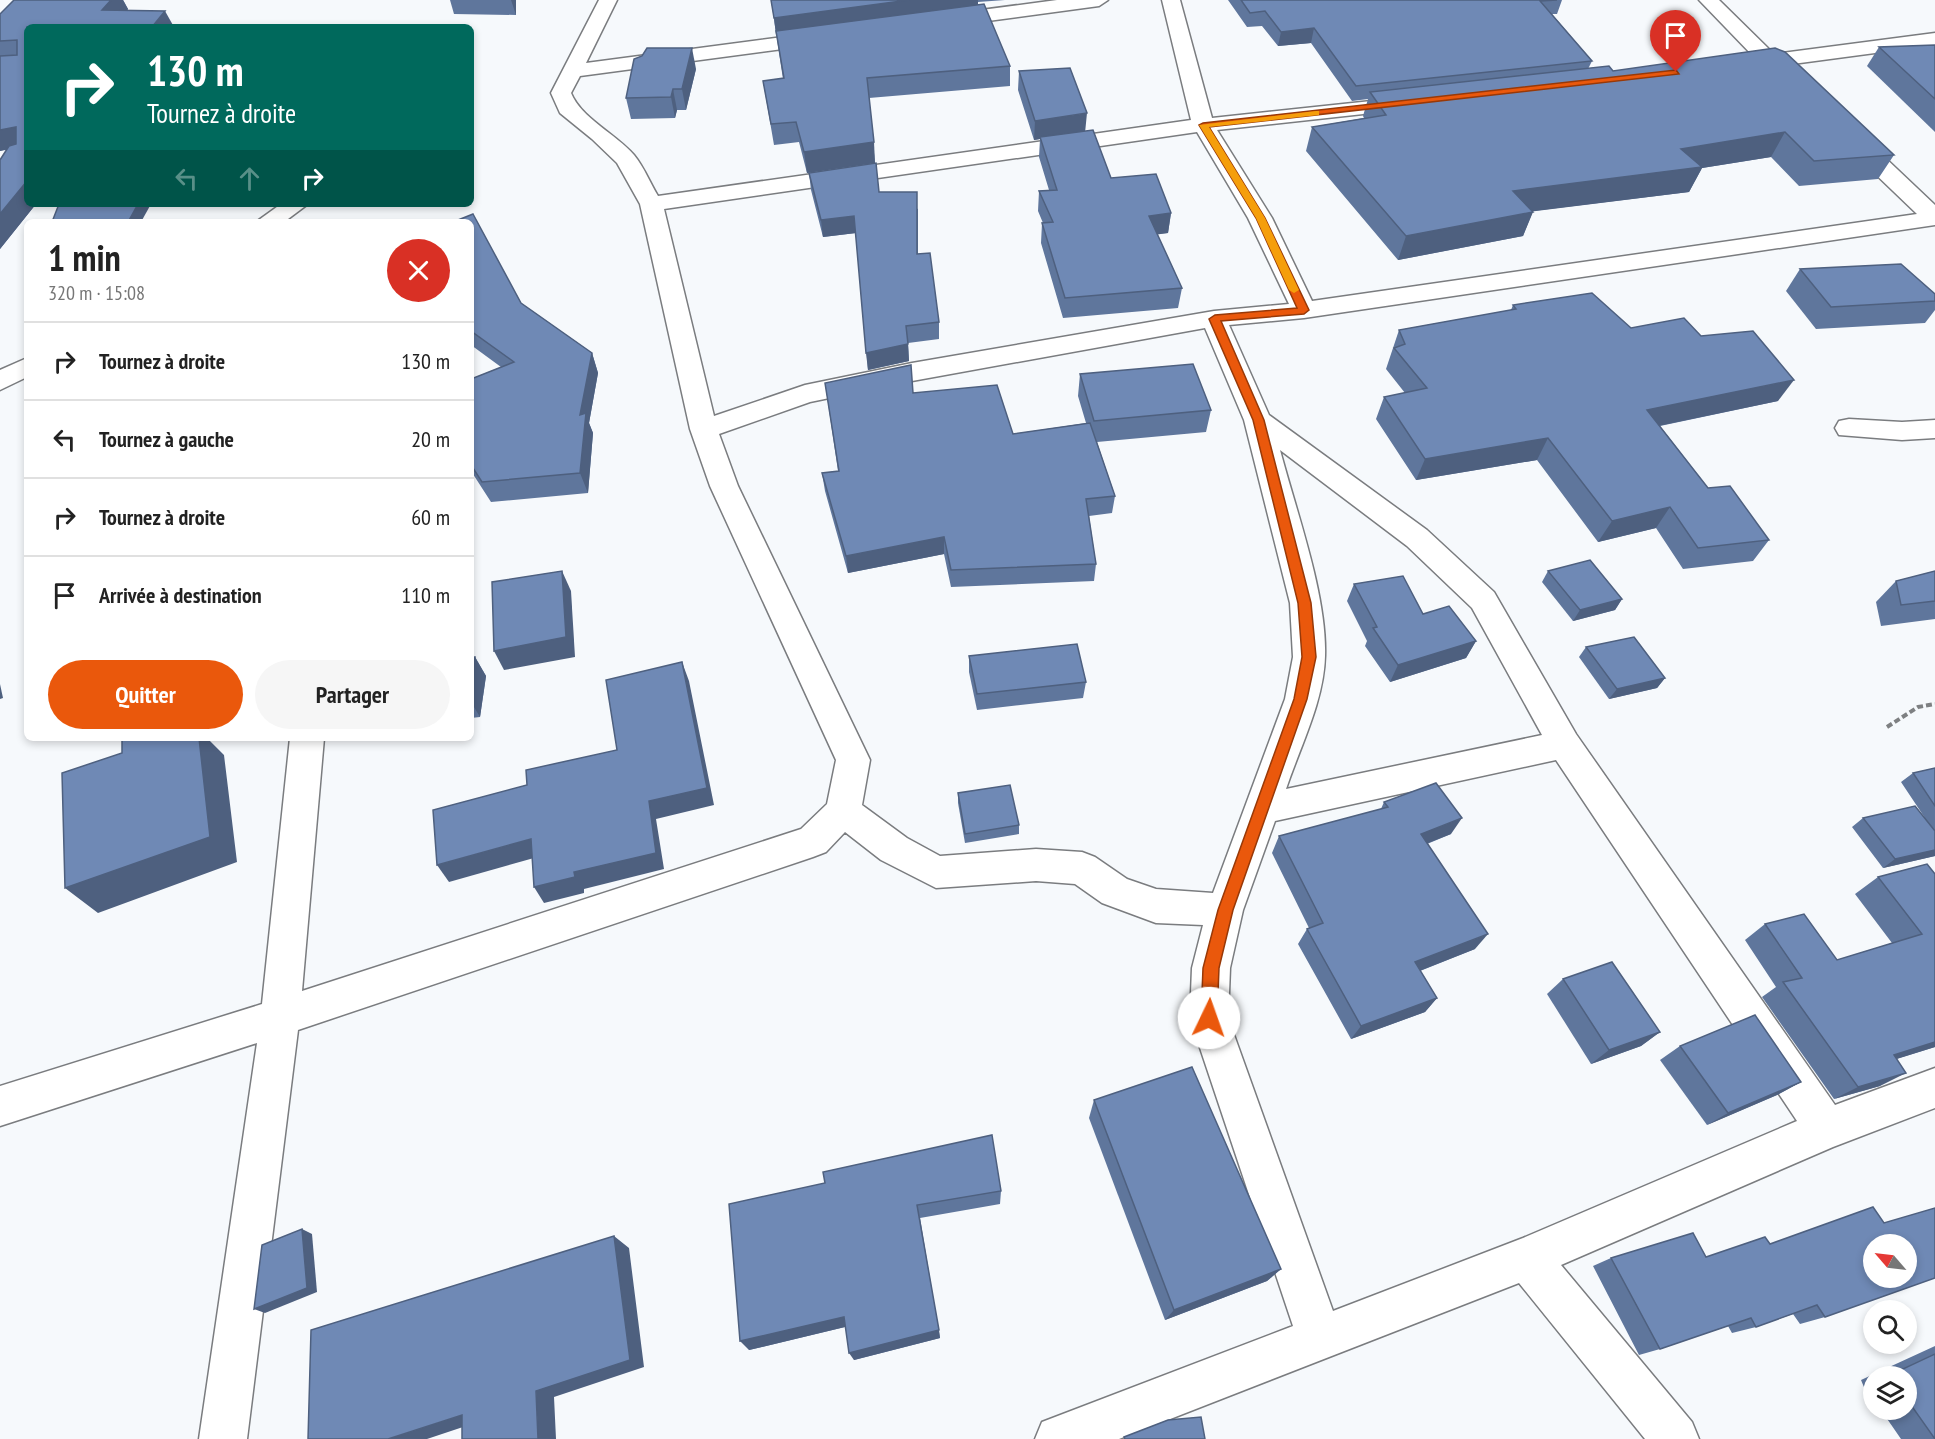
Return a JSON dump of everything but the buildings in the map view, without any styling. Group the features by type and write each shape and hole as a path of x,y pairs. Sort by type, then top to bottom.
{"street":[{"path":"0,1106 280,1017 813,842 843,811 853,760 724,486 704,429 651,204 626,160 600,134 567,109 561,93 608,0"},
{"path":"924,24 1099,0"},
{"path":"1170,0 1203,125 1260,218 1304,310"},
{"path":"1708,0 1794,84"},
{"path":"573,71 842,35"},
{"path":"1723,66 1935,39"},
{"path":"651,204 1203,125 1428,101"},
{"path":"1836,124 1935,218"},
{"path":"273,219 292,207"},
{"path":"704,429 805,394 912,372 1215,319 1304,310 1935,218"},
{"path":"1215,319 1258,420 1305,603 1309,657 1301,699 1225,910 1211,968 1209,1018 1319,1336"},
{"path":"0,381 24,368"},
{"path":"1258,420 1417,538 1483,600 1564,744 1827,1129"},
{"path":"1849,428 1902,431 1935,429"},
{"path":"223,1439 280,1017 308,741"},
{"path":"1260,809 1564,744"},
{"path":"843,811 894,849 936,872 1036,865 1082,868 1115,891 1156,906 1225,910"},
{"path":"1059,1439 1319,1336 1527,1258 1827,1129 1935,1088"},
{"path":"1527,1258 1675,1439"}],"path":[{"path":"1887,727 1918,707 1935,704"}],"slow traffic":[{"path":"1294,290 1260,218 1203,125 1316,113"}],"route":[{"path":"1209,1018 1211,968 1225,910 1301,699 1309,657 1305,603 1258,420 1215,319 1284,314 1304,310 1260,218 1203,125 1676,72"}]}
